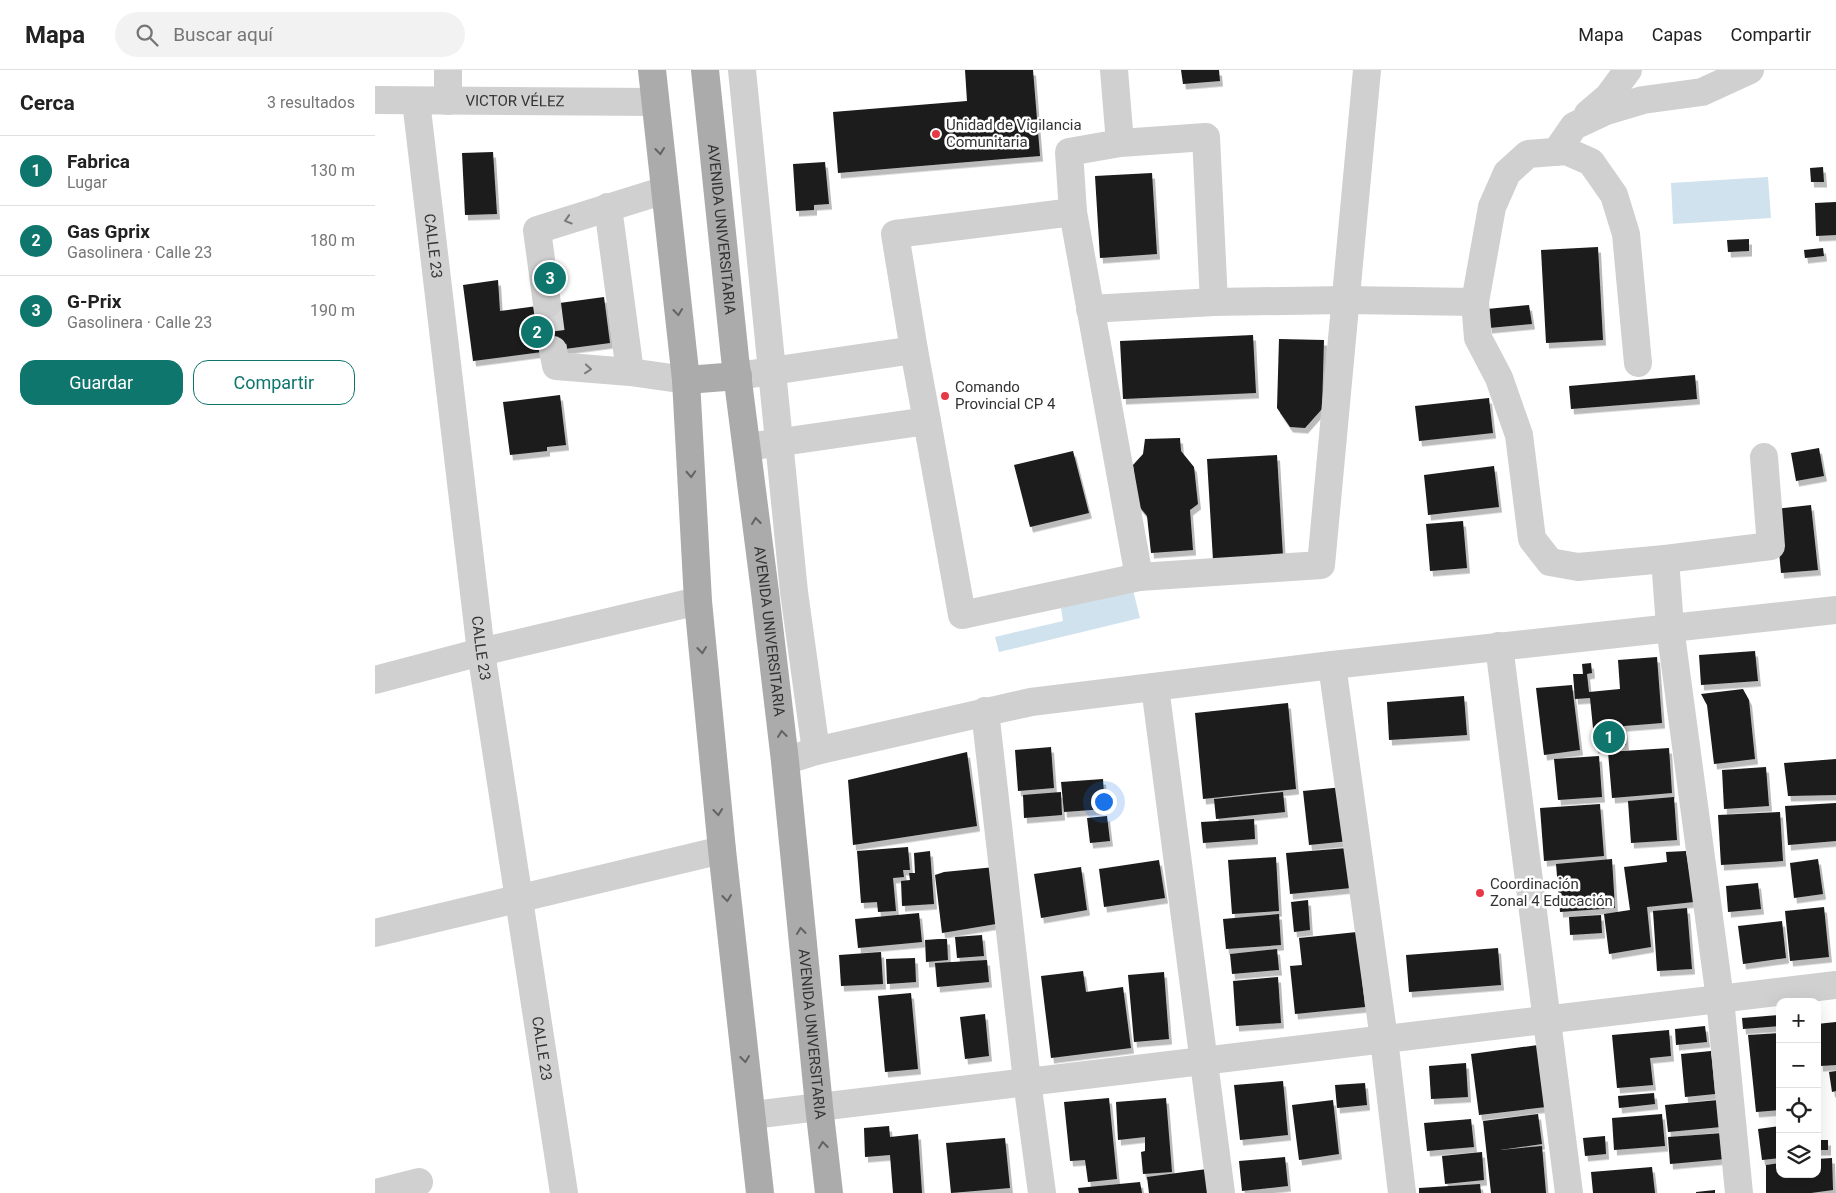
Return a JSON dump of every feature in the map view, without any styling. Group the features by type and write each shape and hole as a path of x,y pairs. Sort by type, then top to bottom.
{"main road":[{"path":"652,70 686,380 698,601 721,850 760,1193"},
{"name":"AVENIDA UNIVERSITARIA","path":"705,70 738,376 785,761 829,1193"},
{"path":"686,380 738,376"}],"street":[{"path":"448,70 448,101"},
{"path":"742,70 795,592 815,751"},
{"path":"1113,70 1120,143"},
{"path":"1073,212 895,234 962,615 1139,577 1321,564 1367,70"},
{"path":"1556,152 1574,126 1608,97 1628,70"},
{"path":"1574,126 1606,111 1643,100 1702,92 1750,70"},
{"name":"VICTOR VÉLEZ","path":"375,100 655,102"},
{"name":"CALLE 23","path":"416,101 481,652 564,1193"},
{"path":"1139,577 1073,212 1069,152 1120,143 1206,137 1214,302"},
{"path":"1638,363 1626,234 1614,195 1591,162 1566,151 1528,154 1507,173 1492,207 1475,302 1478,338 1499,378 1519,435 1531,539 1550,562 1578,567 1771,546 1764,457"},
{"path":"547,304 537,230 665,190"},
{"path":"608,207 630,372"},
{"path":"1091,310 1214,302 1346,300 1475,302"},
{"path":"553,350 556,366 630,372 686,380"},
{"path":"738,376 914,350"},
{"path":"747,447 927,421"},
{"path":"1665,559 1670,627 1720,999 1739,1193"},
{"path":"375,680 481,652 698,601"},
{"path":"785,761 815,751 1031,702 1499,646 1836,610"},
{"path":"1499,646 1569,1193"},
{"path":"1333,665 1384,1039 1402,1193"},
{"path":"1155,687 1221,1193"},
{"path":"985,712 1027,1081 1042,1193"},
{"path":"375,933 721,850"},
{"path":"752,1115 1836,984"},
{"path":"376,1193 419,1182"}],"water":[{"path":"1768,177 1771,218 1673,224 1671,183"},
{"path":"1133,590 1140,618 999,652 995,637 1063,621 1061,608"}],"building":[{"name":"Unidad de Vigilancia Comunitaria","path":"965,70 1033,70 1040,156 838,173 833,112 967,101"},
{"path":"1181,70 1219,70 1220,81 1183,84"},
{"path":"493,152 497,214 465,215 462,153"},
{"path":"825,162 829,204 814,205 814,210 796,211 793,164"},
{"path":"1823,167 1824,182 1811,182 1810,168"},
{"path":"1152,173 1157,254 1100,258 1095,176"},
{"path":"1836,202 1836,235 1816,236 1815,203"},
{"path":"1749,239 1749,251 1728,252 1727,240"},
{"path":"1598,247 1603,340 1546,343 1541,250"},
{"path":"1823,248 1824,256 1805,258 1804,250"},
{"path":"498,280 500,311 604,297 610,343 473,361 463,285"},
{"path":"1529,305 1532,324 1489,328 1487,309"},
{"path":"1253,335 1256,393 1123,399 1120,341"},
{"path":"1279,339 1324,340 1322,409 1305,428 1290,427 1277,408"},
{"path":"1695,375 1697,399 1571,409 1569,386"},
{"path":"560,395 566,445 547,447 547,451 510,455 503,402"},
{"path":"1489,398 1493,433 1419,441 1415,406"},
{"path":"1180,438 1181,451 1194,467 1198,504 1190,510 1193,550 1151,553 1147,516 1138,505 1133,465 1143,454 1145,439"},
{"path":"1819,448 1824,476 1796,481 1791,453"},
{"path":"1073,451 1089,513 1030,527 1014,465"},
{"path":"1277,455 1284,573 1214,577 1207,459"},
{"path":"1494,466 1499,507 1428,515 1424,475"},
{"path":"1811,505 1818,570 1781,573 1775,509"},
{"path":"1463,521 1467,568 1430,571 1426,524"},
{"path":"1755,651 1758,681 1701,685 1699,655"},
{"path":"1657,657 1662,723 1624,726 1626,745 1595,748 1590,698 1575,699 1573,674 1583,674 1582,664 1591,663 1592,673 1587,674 1589,692 1620,689 1618,660"},
{"path":"1572,685 1580,750 1544,755 1536,688"},
{"path":"1743,689 1749,700 1755,759 1714,764 1707,705 1701,694"},
{"path":"1464,696 1467,735 1389,740 1387,702"},
{"path":"1288,703 1296,789 1203,799 1195,713"},
{"path":"1051,747 1054,788 1018,791 1015,750"},
{"path":"1669,748 1672,793 1612,798 1608,752"},
{"path":"967,752 977,826 853,845 848,780"},
{"path":"1599,756 1602,797 1558,800 1554,759"},
{"path":"1836,759 1836,795 1788,796 1784,763"},
{"path":"1766,767 1769,806 1724,809 1722,770"},
{"path":"1103,779 1105,809 1064,812 1061,782"},
{"path":"1343,787 1349,841 1309,845 1303,791"},
{"path":"1061,792 1062,815 1024,818 1023,795"},
{"path":"1283,792 1285,812 1216,819 1214,799"},
{"path":"1674,797 1677,840 1631,843 1628,801"},
{"path":"1836,803 1836,841 1788,845 1785,806"},
{"path":"1600,804 1604,856 1544,861 1540,808"},
{"path":"1780,812 1783,861 1721,865 1718,815"},
{"path":"1107,816 1110,841 1090,843 1087,818"},
{"path":"1254,819 1255,839 1203,843 1201,822"},
{"path":"908,847 910,870 903,870 904,877 893,878 896,911 878,912 877,902 861,903 857,851"},
{"path":"1347,848 1351,888 1290,894 1286,853"},
{"path":"930,851 934,904 902,906 901,881 910,880 909,873 915,873 914,853"},
{"path":"1686,851 1694,902 1647,907 1651,947 1609,954 1604,914 1630,910 1624,867 1667,862 1666,852"},
{"path":"1276,857 1279,911 1232,914 1228,860"},
{"path":"1612,859 1615,908 1560,912 1556,864"},
{"path":"1818,859 1823,894 1794,898 1790,863"},
{"path":"1159,860 1165,898 1104,907 1099,869"},
{"path":"995,867 1002,923 942,933 935,875 944,872"},
{"path":"1081,867 1087,910 1041,918 1034,874"},
{"path":"1758,883 1761,909 1728,912 1726,886"},
{"path":"1308,900 1310,930 1294,932 1291,902"},
{"path":"1824,907 1829,957 1790,961 1785,911"},
{"path":"1687,908 1692,969 1657,971 1653,911"},
{"path":"919,913 922,942 858,948 855,919"},
{"path":"1279,914 1281,945 1226,949 1223,919"},
{"path":"1601,915 1602,933 1570,935 1569,917"},
{"path":"1782,921 1786,958 1743,964 1738,926"},
{"path":"1357,932 1365,1007 1295,1014 1290,966 1302,965 1299,938"},
{"path":"982,935 984,956 957,958 955,937"},
{"path":"947,939 948,960 926,962 925,940"},
{"path":"1498,948 1501,985 1409,992 1406,955"},
{"path":"1277,949 1279,970 1232,974 1230,954"},
{"path":"881,952 883,984 841,986 839,955"},
{"path":"915,958 916,982 887,984 886,959"},
{"path":"987,960 989,982 937,987 935,963"},
{"path":"1083,971 1086,992 1123,987 1131,1048 1051,1058 1041,976"},
{"path":"1164,972 1169,1039 1134,1042 1128,975"},
{"path":"1278,977 1281,1023 1236,1026 1233,981"},
{"path":"911,993 918,1069 885,1072 878,996"},
{"path":"985,1014 989,1056 965,1059 960,1017"},
{"path":"1776,1015 1776,1026 1743,1029 1742,1018"},
{"path":"1836,1022 1836,1065 1821,1066 1821,1024"},
{"path":"1705,1026 1707,1042 1676,1045 1675,1029"},
{"path":"1669,1030 1671,1056 1650,1058 1653,1085 1617,1088 1612,1035"},
{"path":"1776,1033 1776,1110 1756,1112 1748,1035"},
{"path":"1538,1045 1546,1107 1479,1115 1471,1054"},
{"path":"1711,1051 1715,1094 1685,1097 1681,1054"},
{"path":"1466,1063 1468,1097 1431,1099 1429,1066"},
{"path":"1836,1071 1836,1091 1832,1092 1829,1072"},
{"path":"1283,1081 1288,1135 1240,1140 1234,1085"},
{"path":"1365,1083 1367,1105 1337,1108 1335,1085"},
{"path":"1654,1093 1655,1104 1619,1108 1618,1096"},
{"path":"1109,1098 1117,1179 1088,1182 1085,1160 1070,1161 1064,1102"},
{"path":"1166,1098 1172,1172 1143,1174 1141,1152 1145,1151 1145,1137 1118,1140 1116,1102"},
{"path":"1333,1100 1339,1154 1299,1160 1292,1105"},
{"path":"1718,1100 1721,1127 1668,1132 1665,1105"},
{"path":"1538,1114 1542,1144 1500,1150 1542,1146 1546,1193 1491,1193 1483,1121"},
{"path":"1662,1114 1665,1146 1614,1150 1612,1118"},
{"path":"1471,1119 1474,1147 1427,1151 1424,1123"},
{"path":"889,1126 890,1137 918,1134 922,1193 893,1193 890,1155 865,1157 864,1128"},
{"path":"1776,1127 1776,1158 1762,1160 1758,1129"},
{"path":"1723,1133 1725,1159 1670,1164 1668,1137"},
{"path":"1605,1136 1606,1154 1585,1156 1583,1138"},
{"path":"1005,1138 1010,1188 951,1193 946,1143"},
{"path":"1821,1140 1828,1140 1828,1150 1821,1150"},
{"path":"1482,1152 1484,1180 1445,1184 1442,1156"},
{"path":"1285,1157 1288,1186 1242,1191 1239,1161"},
{"path":"1832,1158 1833,1190 1811,1193 1766,1193 1766,1165 1776,1164 1776,1178 1821,1178 1821,1159"},
{"path":"1652,1167 1655,1193 1593,1193 1591,1172"},
{"path":"1207,1169 1210,1193 1149,1193 1147,1177"},
{"path":"1140,1182 1142,1193 1079,1193 1078,1188"},
{"path":"1480,1184 1481,1193 1419,1193 1419,1188"},
{"path":"1715,1190 1715,1193 1696,1193 1696,1192"}],"tunnel":[{"path":"547,304 553,350"}],"place":[{"name":"Unidad de Vigilancia Comunitaria","path":"936,134"},
{"name":"G-Prix","path":"550,278"},
{"name":"Gas Gprix","path":"537,332"},
{"name":"Comando Provincial CP 4","path":"945,396"},
{"name":"Fabrica","path":"1609,737"},
{"name":"Coordinación Zonal 4 Educación","path":"1480,893"}]}
